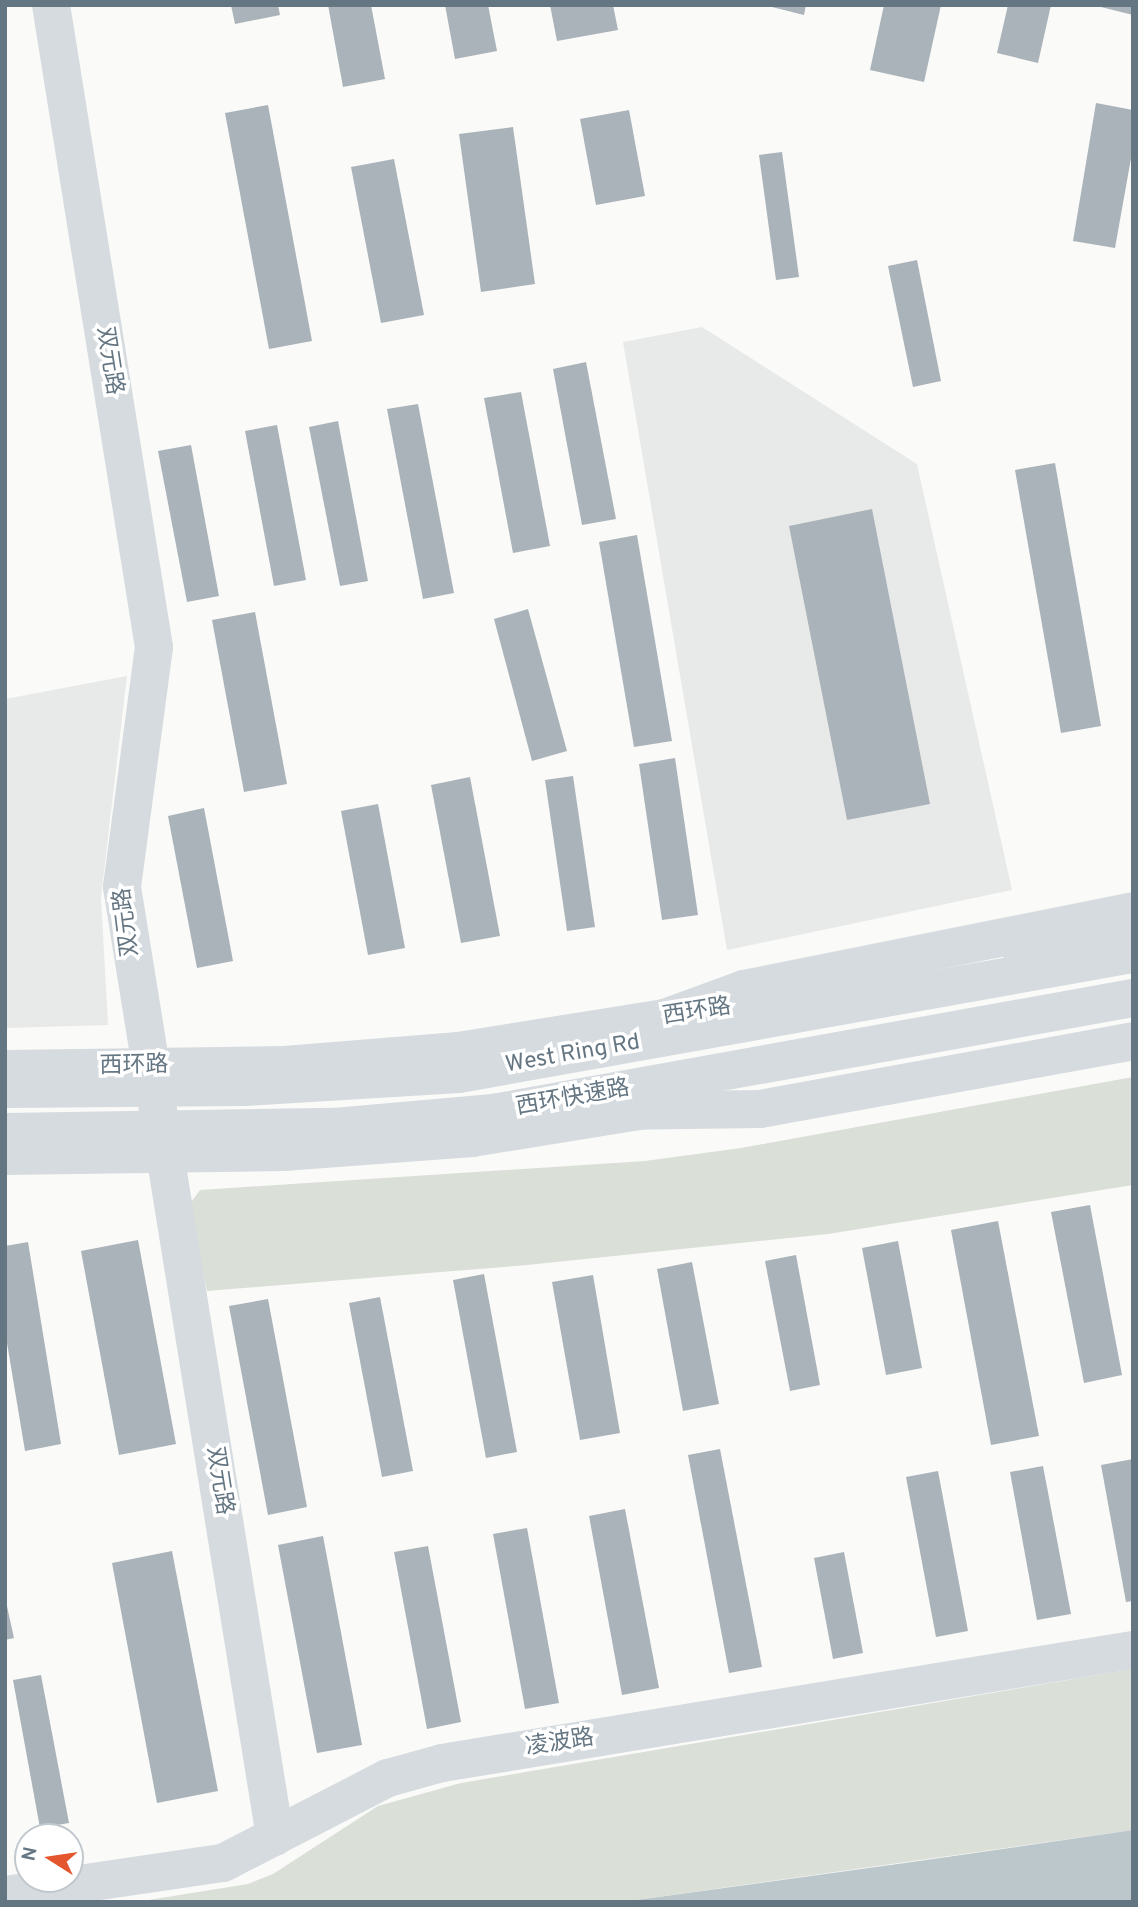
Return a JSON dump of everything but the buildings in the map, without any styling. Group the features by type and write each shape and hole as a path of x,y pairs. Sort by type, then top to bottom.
{"main road":[{"name":"双元路","path":"51,5 153,647 122,887 148,1067 165,1154 275,1837"},
{"path":"551,1060 744,989 1133,911"},
{"name":"西环路","path":"5,1069 285,1065 458,1051 787,998 1133,929"},
{"name":"West Ring Rd","path":"5,1089 328,1083 459,1074 551,1060 1133,954"},
{"name":"西环快速路","path":"5,1132 322,1127 492,1113 1133,998"},
{"path":"5,1156 283,1152 472,1139 797,1085 1133,1022"},
{"path":"492,1113 760,1109 1133,1041"},
{"name":"凌波路","path":"5,1895 223,1863 388,1778 442,1763 1133,1650"}],"shaded area":[{"path":"702,327 917,464 1012,890 727,950 623,342"},
{"path":"127,676 101,897 108,1025 5,1028 5,699"},
{"path":"1133,1077 1133,1185 828,1234 527,1265 207,1291 189,1205 200,1190 645,1161 741,1148"},
{"path":"1133,1669 1133,1830 622,1902 136,1902 248,1884 273,1874 378,1806 461,1783"},
{"path":"1133,1830 1133,1902 622,1902 919,1861"}]}
